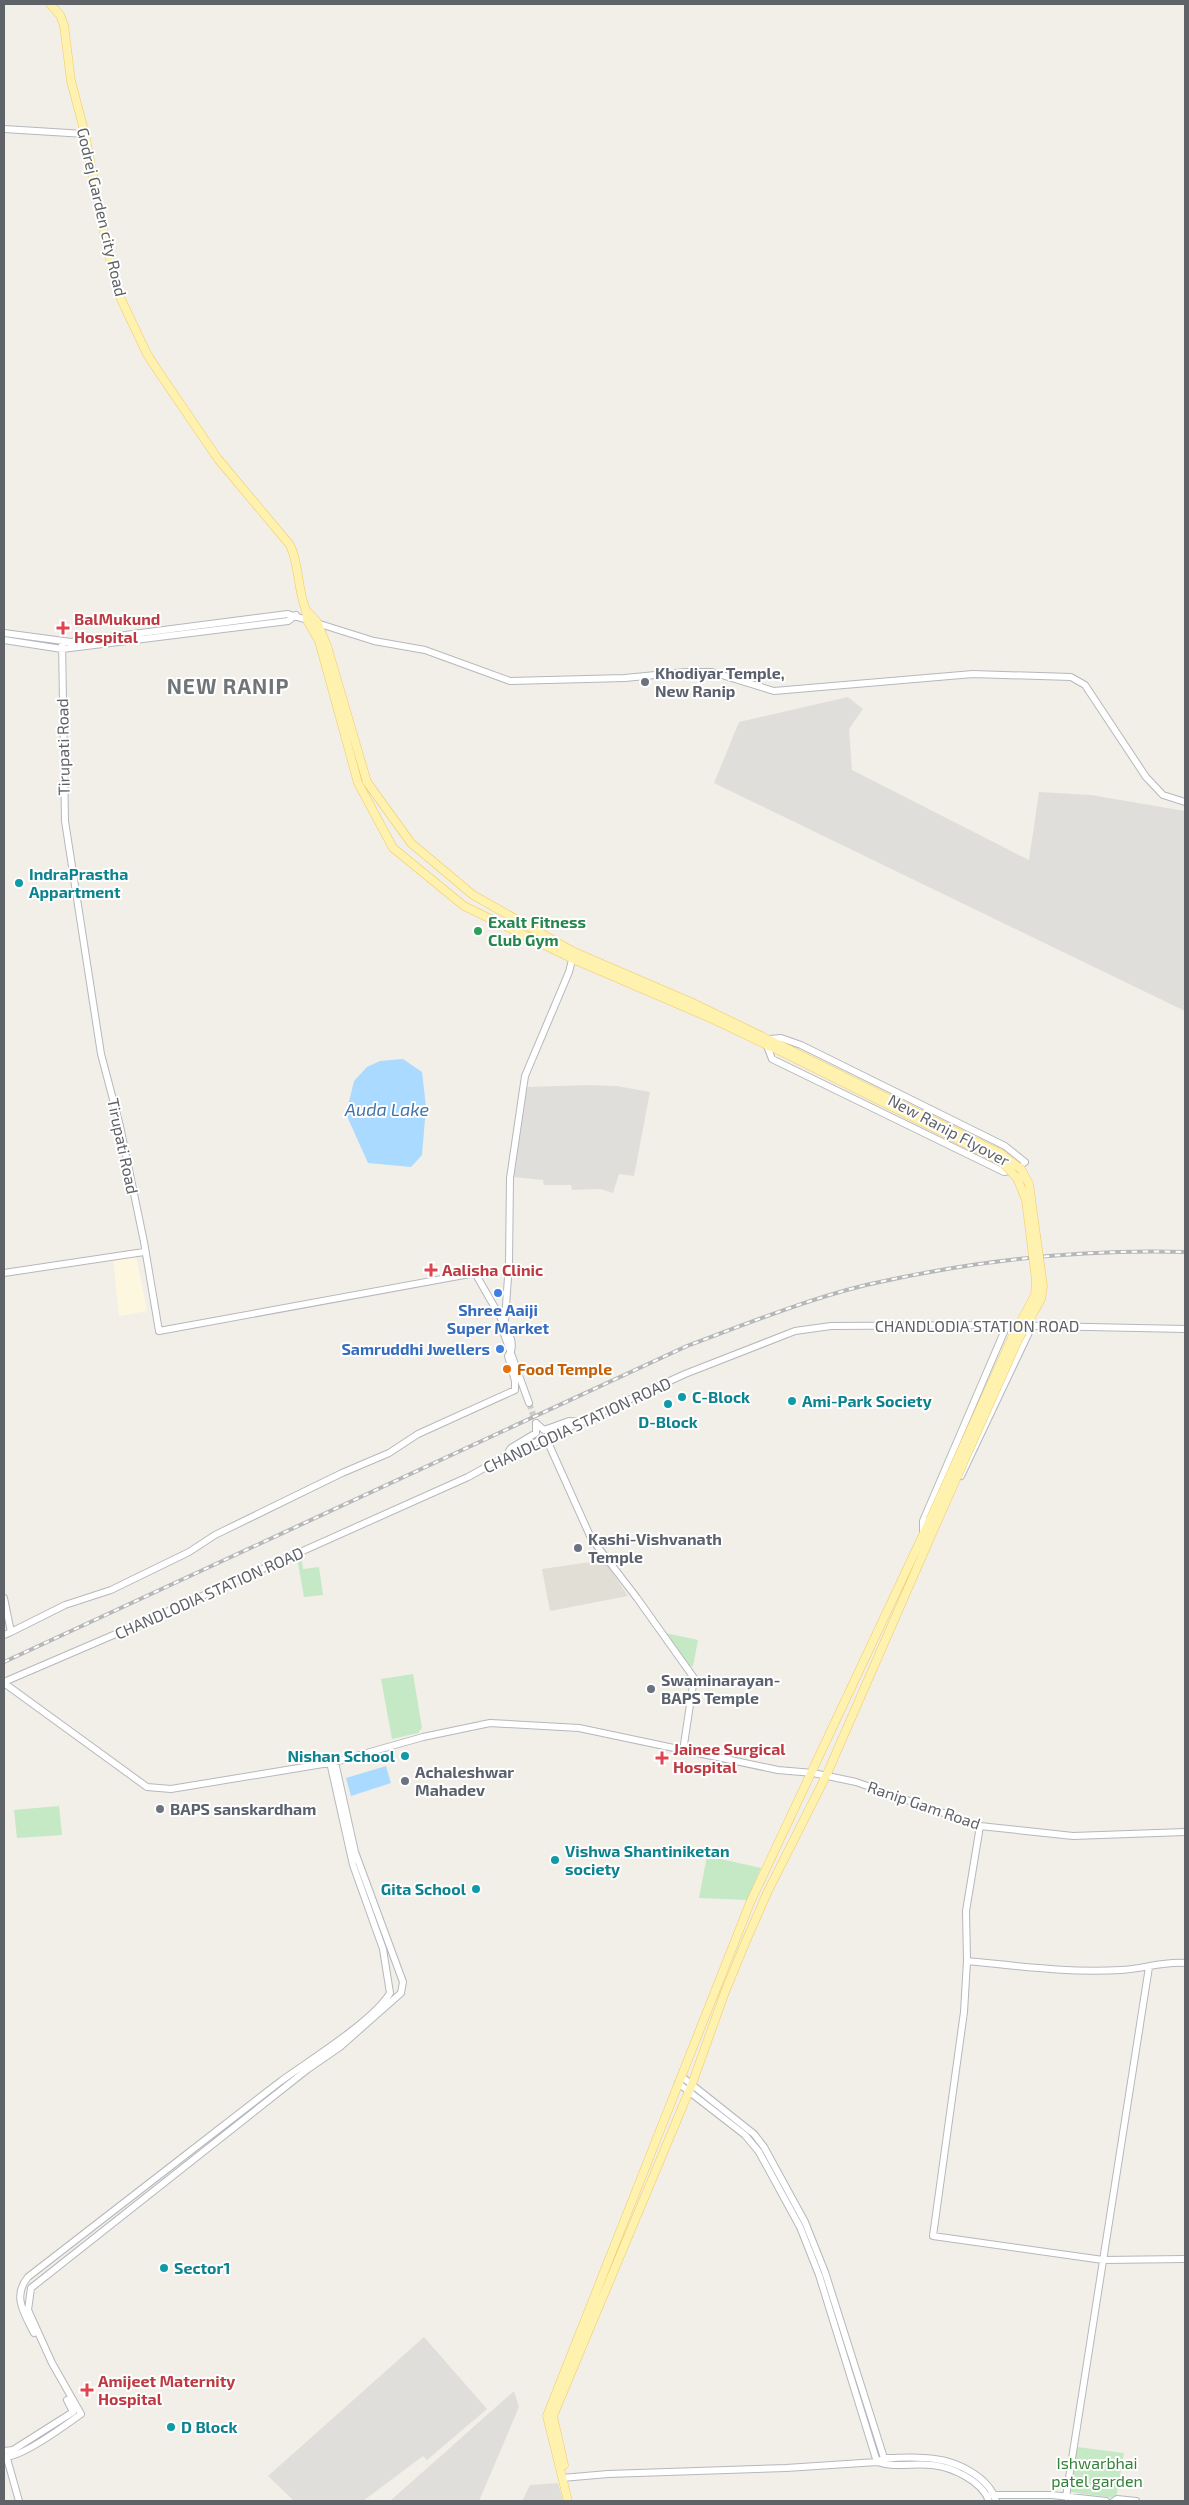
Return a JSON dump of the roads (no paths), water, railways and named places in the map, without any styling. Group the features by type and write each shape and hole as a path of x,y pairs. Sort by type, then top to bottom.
{"main road":[{"name":"Godrej Garden city Road","path":"50,4 60,15 64,25 71,81 85,134 106,244 119,295 158,371 218,459 290,545 296,558 307,620"},
{"path":"306,610 317,622 327,646 367,782 411,843 473,895 573,956"},
{"path":"307,620 319,641 358,783 393,848 464,906 573,956"},
{"name":"New Ranip Flyover","path":"564,2478 547,2416 750,1903 813,1773 922,1535 933,1521 1018,1340 1041,1299 1043,1286 1029,1184 1021,1169 1001,1154 785,1050 573,956"},
{"name":"New Ranip Flyover","path":"564,2478 553,2416 690,2087 725,1992 768,1891 826,1776 932,1532 933,1521"},
{"path":"564,2478 568,2501"},
{"path":"564,2478 572,2501"}],"street":[{"path":"4,129 85,134"},
{"path":"4,640 62,646 288,614 374,641 425,650 510,681 625,678 686,672 712,672 774,691 973,674 1071,677 1084,684 1146,777 1163,795 1185,802"},
{"path":"4,633 62,646"},
{"name":"Tirupati Road","path":"62,646 65,821 101,1054 120,1126 158,1331 475,1273 506,1328"},
{"path":"529,1403 504,1334 506,1328 510,1178 525,1076 569,972 573,956"},
{"path":"781,1038 801,1045 1005,1146 1025,1162 1015,1170 1004,1172 772,1059 768,1043 781,1038"},
{"path":"4,1273 144,1252"},
{"path":"922,1535 923,1521 1007,1325"},
{"name":"CHANDLODIA STATION ROAD","path":"4,1683 468,1477 506,1456 685,1374 795,1331 831,1326 1007,1325 1185,1329"},
{"path":"932,1532 938,1525 1032,1326"},
{"path":"4,1635 65,1605 111,1590 189,1552 215,1535 342,1473 389,1453 418,1434 515,1390 515,1381 508,1357 511,1351"},
{"path":"506,1456 509,1450 536,1433 536,1423 544,1430 569,1421 582,1422"},
{"path":"546,1438 591,1538 694,1678 683,1751"},
{"path":"4,1598 11,1632"},
{"name":"Ranip Gam Road","path":"4,1683 147,1787 171,1789 333,1762 423,1737 490,1723 579,1728 786,1771 813,1773 878,1788 980,1826 1073,1836 1185,1832"},
{"path":"76,2413 20,2306 21,2285 28,2277 231,2119 353,2029 385,2001 390,1993 383,1950 353,1865 333,1762"},
{"path":"76,2413 28,2310 31,2288 308,2069 340,2047 401,1993 403,1982 355,1852 333,1762"},
{"path":"980,1826 966,1911 967,1961 964,2018 933,2236 1103,2260 1185,2259"},
{"path":"967,1961 1058,1971 1120,1970 1149,1967 1170,1961 1185,1963"},
{"path":"1066,2497 1149,1967"},
{"path":"680,2080 754,2134 764,2147 805,2222 825,2272 884,2458"},
{"path":"690,2087 745,2135 759,2152 800,2227 819,2275 877,2462"},
{"path":"20,2501 5,2454 76,2413"},
{"path":"877,2462 884,2458 935,2459 964,2469 986,2482 991,2498"},
{"path":"564,2478 877,2462 888,2465 933,2464 960,2473 981,2487 991,2498 1066,2497 1106,2501"},
{"path":"1114,2501 1117,2499 1136,2501"}],"water":[{"name":"Auda Lake","path":"403,1059 422,1072 426,1107 422,1155 411,1167 368,1163 346,1114 354,1081 367,1067 380,1061"},
{"path":"386,1766 391,1783 351,1796 346,1778"}],"tunnel":[{"path":"529,1403 536,1423"}],"railway":[{"path":"4,1662 687,1346 798,1305 866,1285 985,1263 1065,1255 1185,1252"}],"place":[{"name":"BalMukund Hospital","path":"63,628"},
{"name":"Khodiyar Temple, New Ranip","path":"645,682"},
{"name":"IndraPrastha Appartment","path":"19,883"},
{"name":"Exalt Fitness Club Gym","path":"478,931"},
{"name":"Aalisha Clinic","path":"431,1270"},
{"name":"Shree Aaiji Super Market","path":"498,1293"},
{"name":"Samruddhi Jwellers","path":"500,1349"},
{"name":"Food Temple","path":"507,1369"},
{"name":"C-Block","path":"682,1397"},
{"name":"Ami-Park Society","path":"792,1401"},
{"name":"D-Block","path":"668,1404"},
{"name":"Kashi-Vishvanath Temple","path":"578,1548"},
{"name":"Swaminarayan- BAPS Temple","path":"651,1689"},
{"name":"Nishan School","path":"405,1756"},
{"name":"Jainee Surgical Hospital","path":"662,1758"},
{"name":"Achaleshwar Mahadev","path":"405,1781"},
{"name":"BAPS sanskardham","path":"160,1809"},
{"name":"Vishwa Shantiniketan society","path":"555,1860"},
{"name":"Gita School","path":"476,1889"},
{"name":"Sector1","path":"164,2268"},
{"name":"Amijeet Maternity Hospital","path":"87,2390"},
{"name":"D Block","path":"171,2427"}],"district":[{"name":"NEW RANIP","path":"228,687"}],"park label":[{"name":"Ishwarbhai patel garden","path":"1097,2472"}]}
